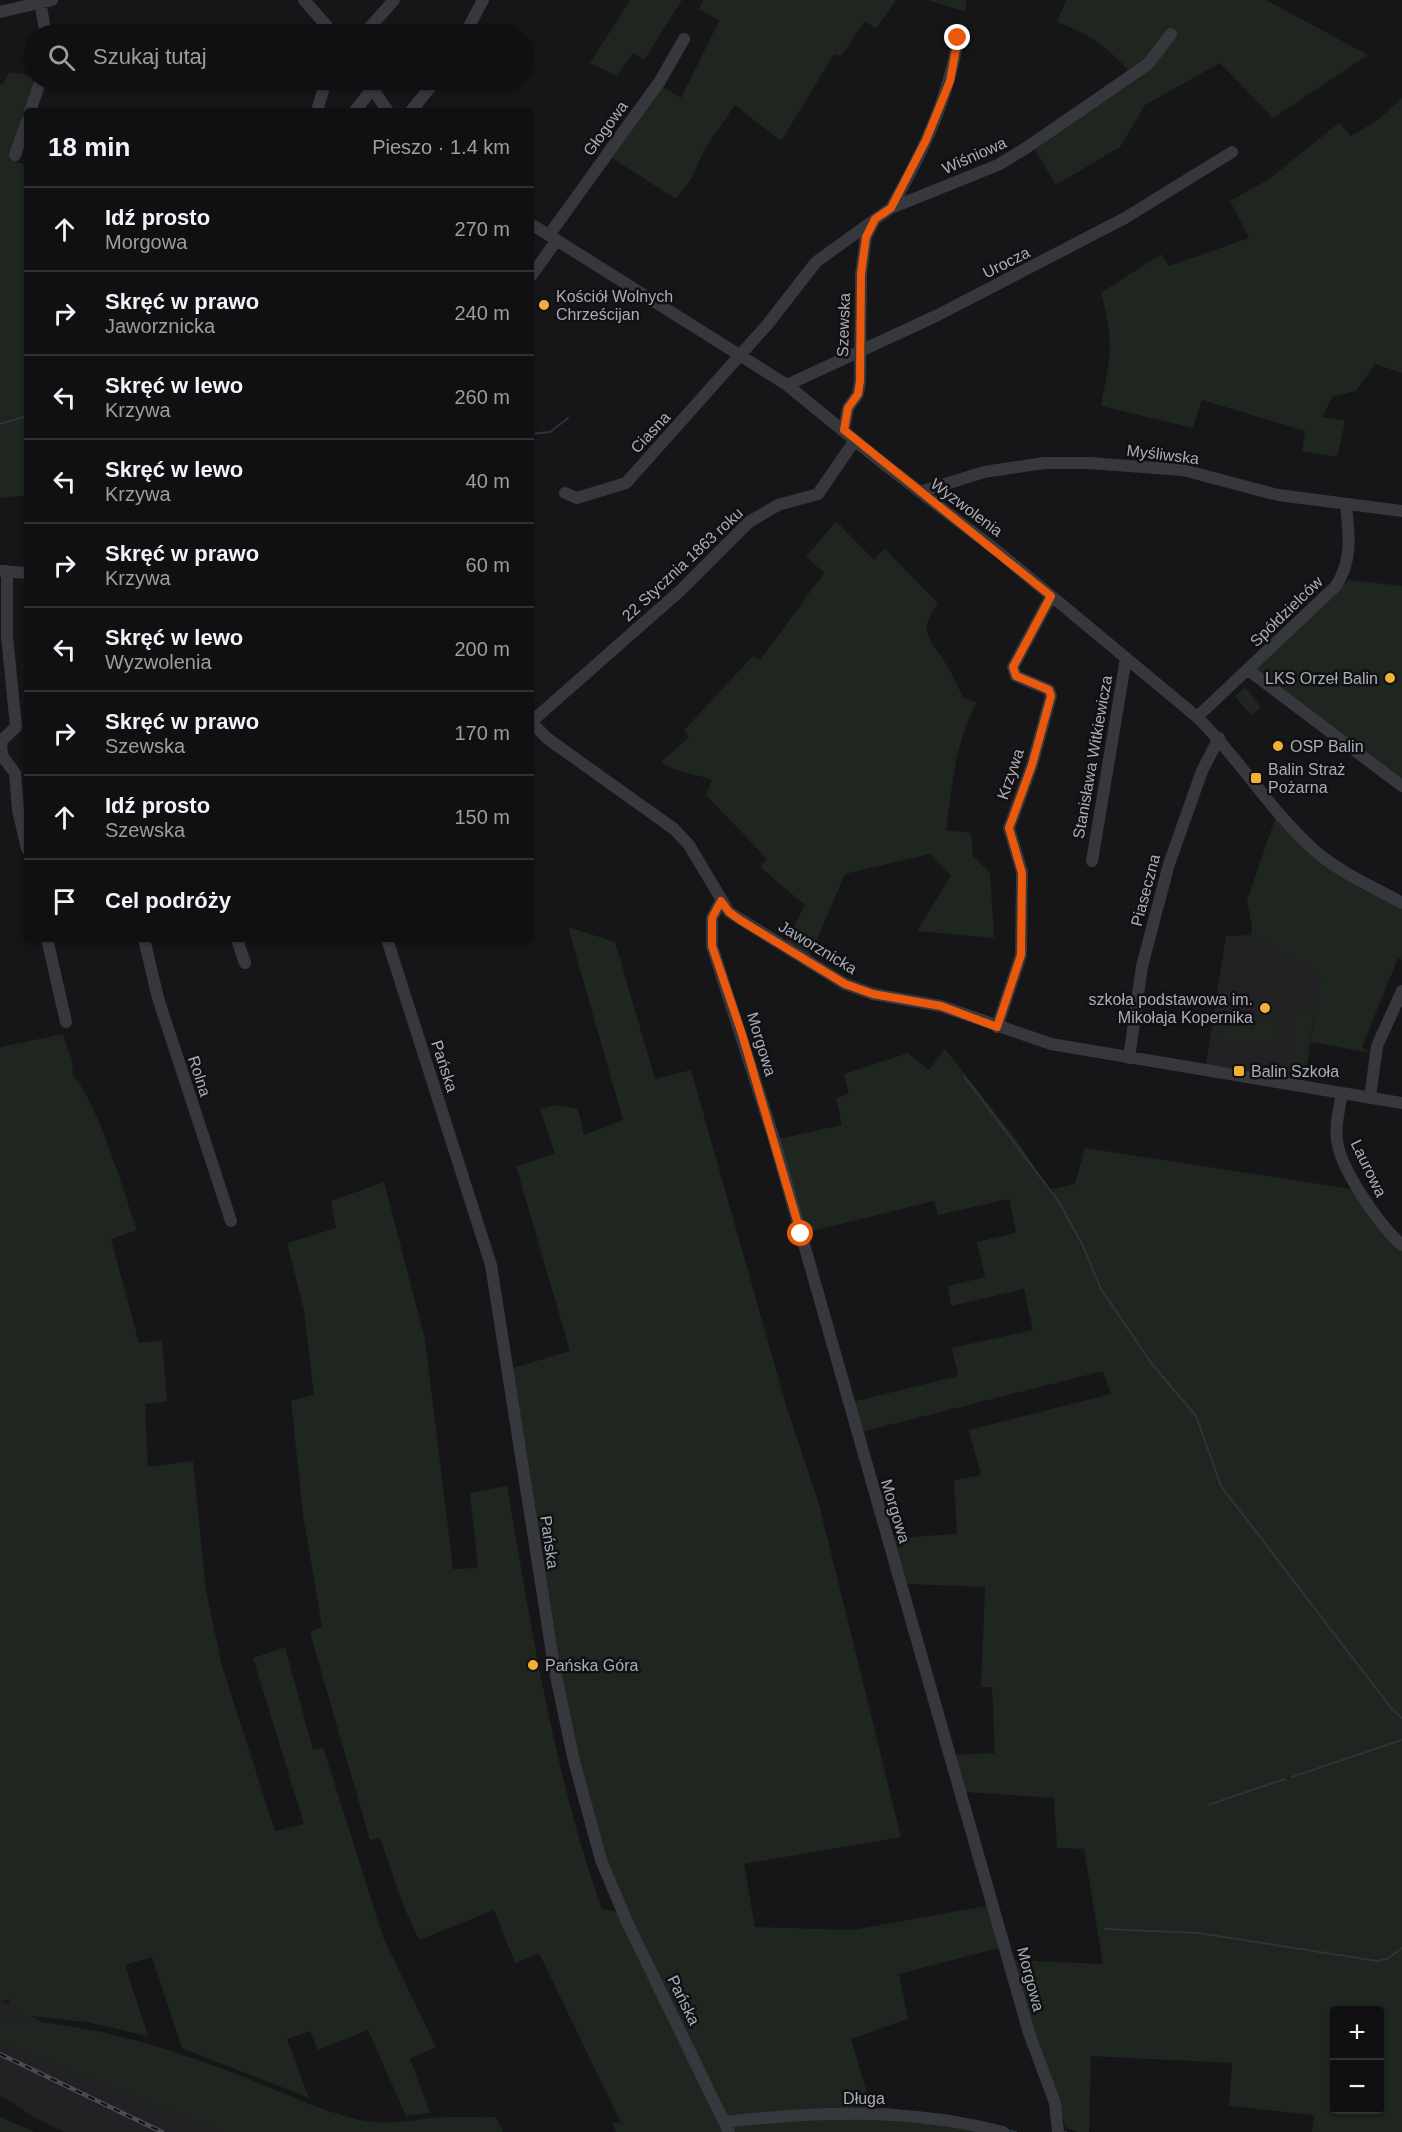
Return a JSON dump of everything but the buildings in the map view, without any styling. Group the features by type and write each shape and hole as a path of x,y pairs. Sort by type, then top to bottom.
{"street":[{"path":"304,0 325,24"},
{"path":"373,24 394,0"},
{"path":"470,24 483,0"},
{"path":"0,12 46,1 46,24"},
{"name":"Wiśniowa","path":"740,354 767,325 816,262 891,208 998,165 1017,154 1148,64 1171,34"},
{"path":"891,208 939,109 954,64 958,38"},
{"name":"Głogowa","path":"534,271 553,238 660,81 684,39"},
{"path":"31,108 38,90"},
{"path":"318,108 323,90"},
{"path":"357,108 366,90"},
{"path":"373,90 386,108"},
{"path":"413,108 428,90"},
{"path":"15,155 24,130"},
{"name":"Urocza","path":"787,385 938,315 1125,218 1232,152"},
{"name":"Szewska","path":"844,430 848,408 858,394 861,274 866,237 875,219"},
{"name":"Wyzwolenia","path":"534,226 787,385 1051,596 1197,717 1219,738 1311,848 1339,868 1402,903"},
{"name":"Ciasna","path":"565,493 577,498 626,483 740,354"},
{"name":"22 Stycznia 1863 roku","path":"534,719 681,590 748,522 769,509 818,494 855,440"},
{"name":"Myśliwska","path":"920,492 984,472 1044,463 1089,463 1183,470 1278,495 1402,511"},
{"name":"Spółdzielców","path":"1197,717 1336,586 1343,574 1350,551 1346,505"},
{"path":"24,573 3,571 16,727 2,740 1,748 3,756 15,773 18,810 24,836"},
{"name":"Krzywa","path":"997,1027 1021,955 1022,873 1009,828 1032,765 1051,696 1049,690 1016,676 1013,667 1051,596"},
{"name":"Stanisława Witkiewicza","path":"1092,861 1126,658"},
{"path":"1248,670 1402,786"},
{"name":"Jaworznicka","path":"534,725 555,744 674,829 689,845 729,912 845,984 873,994 941,1006 1051,1044 1370,1098"},
{"name":"Piaseczna","path":"1129,1058 1142,966 1169,864 1202,771 1219,738"},
{"name":"Morgowa","path":"721,901 712,918 712,946 774,1139 1029,2033 1055,2103 1060,2126 1058,2132"},
{"path":"48,942 66,1022"},
{"name":"Rolna","path":"145,942 158,998 231,1221"},
{"path":"238,942 245,963"},
{"name":"Pańska","path":"388,942 491,1265 552,1655 573,1756 601,1860 627,1922 727,2127"},
{"path":"1402,991 1377,1046 1370,1098 1402,1103"},
{"name":"Laurowa","path":"1342,1094 1337,1124 1339,1149 1373,1213 1386,1231 1402,1245"},
{"name":"Długa","path":"727,2127 798,2116 881,2114 920,2115 1003,2132"}],"shaded area":[{"path":"630,0 682,0 644,60 633,53 617,76 590,63"},
{"path":"703,0 896,0 876,29 865,21 841,56 834,54 781,141 735,105 704,150 692,178 676,199 601,151 653,81 681,98 719,21 699,9"},
{"path":"928,0 966,0 966,12"},
{"path":"1066,0 1266,0 1368,55 1273,118 1220,63 1145,105 1120,147 1056,185 1035,150 1096,101 1134,77 1100,44 1057,22"},
{"path":"9,72 24,74 24,90 35,90 29,108 24,108 24,121 10,160 24,164 24,495 0,498 0,84 3,84"},
{"path":"1402,98 1402,373 1375,364 1356,391 1333,396 1322,417 1345,421 1337,457 1302,451 1305,431 1202,400 1193,428 1101,406 1107,375 1110,337 1101,293 1161,254 1169,266 1249,238 1230,201 1269,179 1339,123 1351,136 1379,119"},
{"path":"836,521 874,560 885,549 938,603 928,622 928,635 951,672 963,698 977,702 959,748 946,830 971,833 973,856 990,873 994,938 917,931 951,875 930,854 845,874 810,956 786,941 805,905 760,867 767,859 706,795 712,780 679,771 661,762 689,737 684,730 753,656 760,660 824,573 806,557"},
{"path":"1349,580 1402,586 1402,787 1255,668"},
{"path":"1245,687 1261,707 1251,715 1235,696"},
{"path":"1276,816 1332,869 1402,909 1402,960 1398,958 1362,1047 1371,1053 1311,1042 1321,974 1251,935 1252,927 1247,901"},
{"path":"568,927 615,942 655,1079 691,1070 786,1405 819,1504 901,1837 744,1864 755,1927 853,1930 991,1905 1002,1947 899,1974 908,2019 851,2039 874,2116 995,2132 616,2132 612,2123 621,2123 539,1953 515,1963 494,1910 419,1940 404,1907 380,1838 370,1840 310,1633 322,1626 303,1515 291,1400 314,1395 304,1311 287,1243 336,1228 331,1201 384,1182 425,1339 453,1569 478,1568 470,1493 507,1486 546,1700 570,1805 602,1909 618,1912 578,1759 558,1665 513,1368 570,1351 516,1166 555,1154 540,1109 557,1105 578,1109 584,1135 623,1120"},
{"name":"szkoła podstawowa im. Mikołaja Kopernika","path":"1251,935 1321,974 1305,1080 1206,1064 1226,936"},
{"path":"1295,1010 1313,1013 1304,1065 1289,1060"},
{"path":"1225,1014 1277,1019 1275,1046 1222,1040"},
{"path":"63,1034 73,1063 72,1075 91,1104 100,1125 137,1230 111,1239 139,1343 162,1340 167,1401 145,1404 148,1467 193,1461 206,1591 222,1666 275,1831 304,1824 253,1658 285,1647 313,1750 323,1747 383,1937 436,2047 410,2059 430,2113 406,2116 368,2030 318,2050 310,2031 287,2039 309,2098 182,2048 152,1957 125,1965 148,2036 86,2022 11,2014 9,1999 0,2002 0,1047"},
{"path":"945,1049 1019,1143 1048,1190 1075,1184 1085,1148 1358,1190 1402,1250 1402,2132 1312,2132 1314,2115 1229,2106 1232,2063 1091,2056 1089,2132 1077,2132 1065,2127 1060,2103 1033,2033 1013,1960 1103,1964 1084,1849 1057,1848 1054,1798 966,1792 954,1755 995,1753 992,1687 981,1687 985,1587 906,1584 893,1538 957,1534 954,1480 981,1475 969,1430 1111,1394 1103,1371 861,1432 852,1402 958,1376 952,1348 1033,1330 1024,1289 951,1306 948,1286 985,1277 977,1242 1016,1233 1009,1199 938,1215 934,1201 804,1233 779,1139 842,1125 836,1098 849,1094 844,1074 908,1053 929,1070"},
{"path":"0,2001 16,2007 237,2132 64,2132 37,2119 0,2095"},
{"path":"11,2020 98,2031 154,2046 236,2074 325,2110 356,2119 385,2123 440,2117 496,2117 503,2132 223,2132 0,2041 0,2023"},
{"path":"0,2117 35,2132 0,2132"}],"waterway":[{"path":"0,424 24,417"},
{"path":"534,434 550,432 568,418"},
{"path":"964,1076 1059,1202 1083,1246 1101,1289 1152,1364 1196,1416 1221,1486 1391,1708 1402,1718"},
{"path":"1292,1777 1402,1740"},
{"path":"1208,1805 1285,1779"},
{"path":"1105,1929 1198,1933 1377,1961 1387,1959 1402,1948"},
{"path":"883,2109 952,2116"},
{"path":"1007,2130 1016,2132"}],"railway":[{"path":"0,2054 162,2132"}],"place":[{"name":"Kościół Wolnych Chrześcijan","path":"544,305"},
{"name":"LKS Orzeł Balin","path":"1390,678"},
{"name":"OSP Balin","path":"1278,746"},
{"name":"Balin Straż Pożarna","path":"1256,778"},
{"name":"szkoła podstawowa im. Mikołaja Kopernika","path":"1265,1008"},
{"name":"Balin Szkoła","path":"1239,1071"},
{"name":"Pańska Góra","path":"533,1665"}],"route":[{"path":"801,1234 742,1034 712,946 712,918 721,901 729,912 740,920 845,984 873,994 941,1006 997,1027 1021,955 1022,873 1009,828 1032,765 1051,696 1049,690 1016,676 1013,667 1051,596 844,430 848,408 858,394 860,381 858,360 862,328 861,274 866,237 875,219 891,208 926,140 950,81 958,38"}]}
